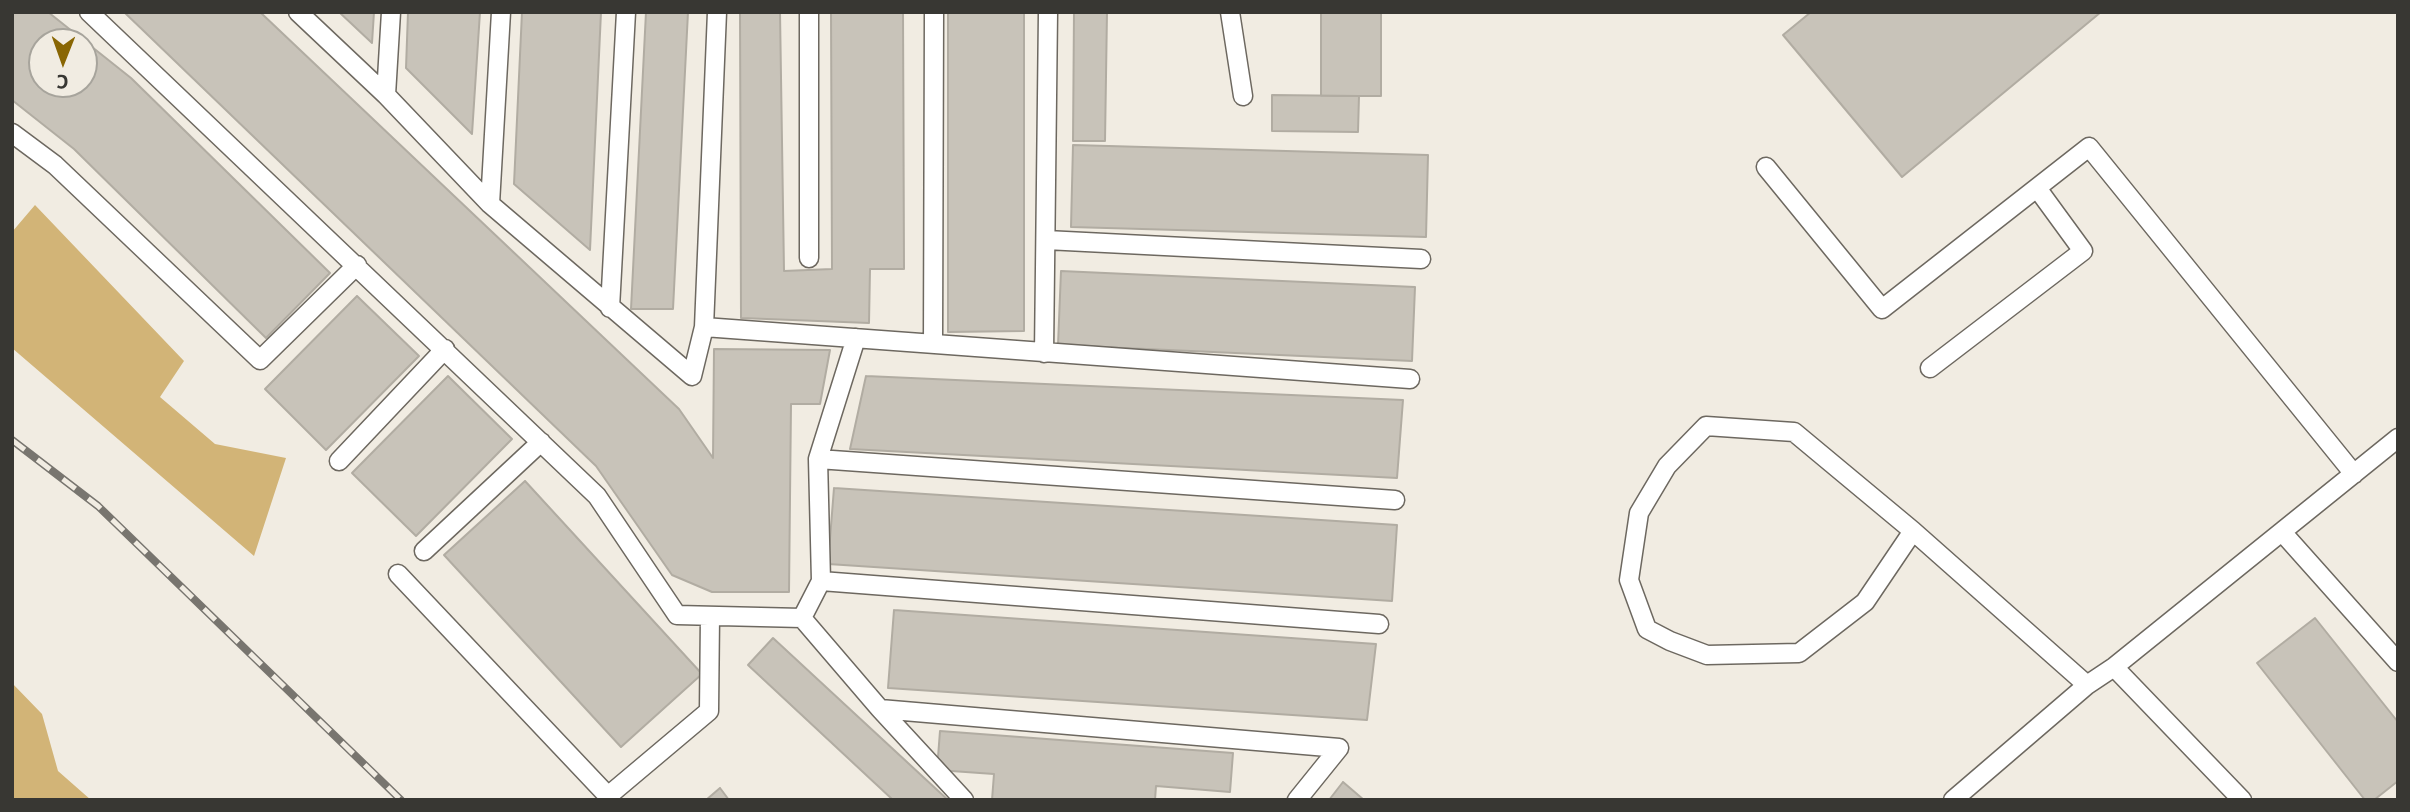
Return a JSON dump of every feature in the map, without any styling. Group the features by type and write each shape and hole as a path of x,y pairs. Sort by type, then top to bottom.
{"lane":[{"path":"89,12 597,496 677,615 802,618 880,709 964,800"},
{"path":"298,12 386,95 490,204 692,376 704,327 717,12"},
{"path":"386,95 391,12"},
{"path":"490,204 500,12"},
{"path":"610,308 626,12"},
{"path":"808,258 809,12"},
{"path":"933,343 934,12"},
{"path":"1044,353 1048,12"},
{"path":"1230,12 1243,96"},
{"path":"12,133 55,165 260,360 357,265"},
{"path":"1766,167 1882,309 2089,147 2354,474"},
{"path":"1930,368 2083,251 2037,188"},
{"path":"1046,240 1421,259"},
{"path":"704,327 1410,379"},
{"path":"802,618 821,581 818,459 856,338"},
{"path":"339,461 445,349"},
{"path":"1913,531 1865,602 1799,653 1707,655 1670,640 1647,629 1629,580 1639,513 1667,466 1706,426 1794,432 1913,531 2087,685"},
{"path":"1953,800 2087,685 2115,667 2398,438"},
{"path":"424,551 541,442"},
{"path":"818,459 1395,500"},
{"path":"2282,532 2395,653"},
{"path":"398,574 608,796 709,710 710,616"},
{"path":"821,581 1379,624"},
{"path":"2115,667 2242,800"},
{"path":"880,709 1339,748 1297,800"}],"shaded area":[{"path":"35,205 184,361 160,397 215,444 286,458 254,556 12,348 12,232"},
{"path":"12,683 42,714 58,771 91,800 12,800"}],"building":[{"path":"12,12 48,12 68,28 28,28 28,98 98,98 98,52 131,78 330,273 266,338 74,149 12,100"},
{"path":"124,12 260,12 679,409 713,458 714,349 830,350 820,404 791,404 789,592 712,592 672,575 596,466"},
{"path":"339,12 374,12 372,43"},
{"path":"408,12 480,12 472,134 406,68"},
{"path":"522,12 601,12 590,250 514,184"},
{"path":"646,12 688,12 673,309 631,309"},
{"path":"740,12 780,12 784,271 832,269 831,12 903,12 904,269 870,269 869,323 741,318"},
{"path":"948,12 1024,12 1024,331 948,332"},
{"path":"1074,12 1107,12 1105,141 1073,141"},
{"path":"1321,12 1381,12 1381,96 1321,96"},
{"path":"1811,12 2101,12 1902,177 1783,35"},
{"path":"1272,95 1359,96 1358,132 1272,131"},
{"path":"1073,145 1428,155 1426,237 1071,227"},
{"path":"1061,271 1415,287 1412,361 1058,345"},
{"path":"357,296 419,356 326,450 265,389"},
{"path":"448,376 512,439 416,536 352,473"},
{"path":"866,376 1403,400 1397,478 850,449"},
{"path":"525,481 702,674 621,747 444,555"},
{"path":"834,488 1397,525 1392,601 828,564"},
{"path":"894,610 1376,644 1367,720 888,688"},
{"path":"2315,618 2398,722 2398,781 2374,800 2365,800 2257,663"},
{"path":"773,638 948,800 893,800 748,665"},
{"path":"940,731 1233,753 1230,792 1156,786 1155,800 992,800 994,774 937,770"},
{"path":"1343,782 1364,800 1329,800"},
{"path":"720,788 729,800 706,800"}],"railway":[{"path":"12,440 98,506 401,800"}]}
